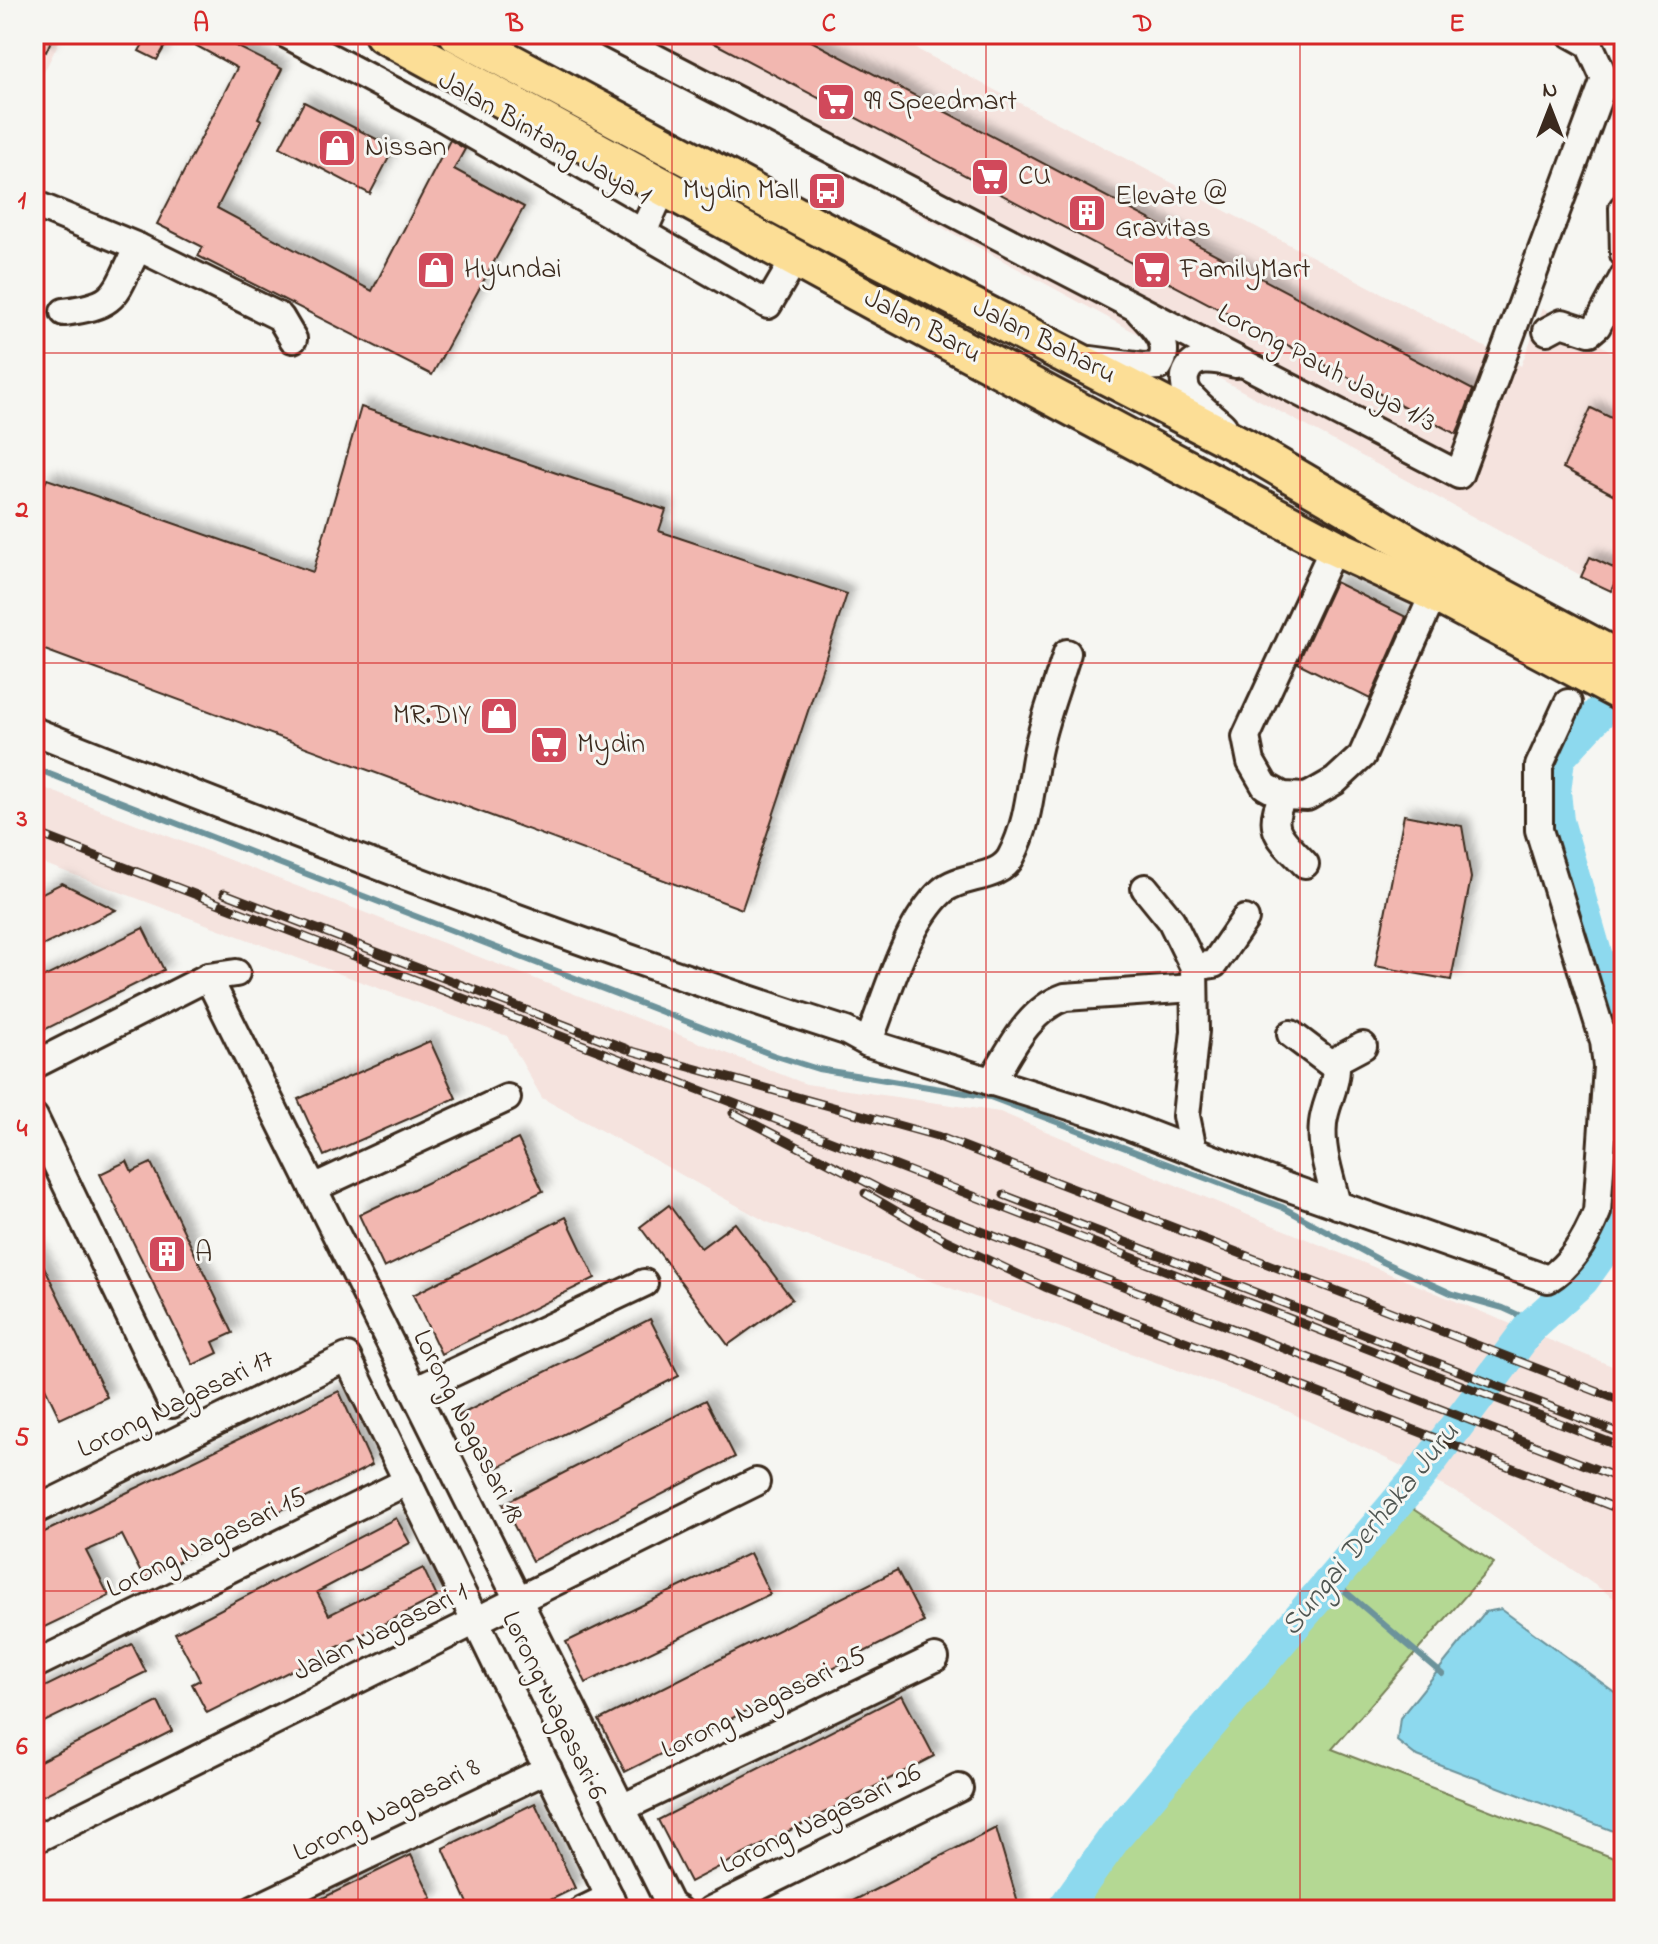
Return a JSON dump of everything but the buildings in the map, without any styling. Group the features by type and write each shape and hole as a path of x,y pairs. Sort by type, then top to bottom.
{"highway":[{"name":"Jalan Baru","path":"383,34 663,188 1334,547 1434,593 1474,598"},
{"name":"Jalan Baharu","path":"458,34 816,226 1246,448 1624,694"},
{"name":"Jalan Baharu","path":"1474,598 1624,662"}],"street":[{"name":"Jalan Bintang Jaya 1","path":"286,34 435,113 768,305 795,259"},
{"name":"Lorong Pauh Jaya 1/3","path":"609,34 1459,475 1605,79 1589,44 1571,34"},
{"path":"643,232 663,188"},
{"path":"34,204 138,247 280,317 293,339"},
{"path":"1623,208 1624,254"},
{"path":"64,312 90,309 112,299 138,247"},
{"path":"1547,331 1562,323 1590,332 1597,326 1624,276"},
{"path":"1075,358 1144,367 1159,366 1165,356 1165,345 1155,329 1128,301"},
{"path":"1246,448 1187,392 1184,380 1189,368 1198,361 1210,359 1251,367"},
{"path":"1334,547 1246,737 1251,762 1265,786 1283,796 1307,797 1335,781 1362,756 1434,593"},
{"path":"868,1043 916,924 928,905 945,888 1003,868 1011,858 1033,798 1036,757 1067,653"},
{"path":"34,731 414,880 683,979 846,1031 868,1043 1102,1116 1337,1205 1548,1279 1560,1272 1588,1233 1597,1212 1607,1067 1604,1041 1539,830 1536,779 1568,703"},
{"path":"1283,796 1274,814 1275,831 1305,864"},
{"path":"1145,888 1171,920 1193,977 1195,1031 1186,1116 1193,1150"},
{"path":"991,1082 1016,1041 1041,1009 1065,997 1193,977 1214,964 1245,919"},
{"path":"34,1065 208,977 236,973"},
{"name":"Lorong Nagasari 18","path":"208,977 674,1908"},
{"path":"1291,1034 1333,1062 1336,1081 1323,1122 1323,1133 1337,1205"},
{"path":"1333,1062 1363,1046"},
{"path":"313,1188 507,1098"},
{"path":"34,1117 172,1404"},
{"path":"414,1391 644,1283"},
{"name":"Lorong Nagasari 6","path":"347,1357 613,1904"},
{"name":"Lorong Nagasari 17","path":"34,1511 347,1357"},
{"name":"Lorong Nagasari 15","path":"34,1665 408,1481"},
{"name":"Jalan Nagasari 1","path":"34,1840 756,1482"},
{"name":"Lorong Nagasari 25","path":"622,1808 935,1658"},
{"name":"Lorong Nagasari 8","path":"253,1910 548,1769"},
{"name":"Lorong Nagasari 26","path":"711,1910 959,1788"},
{"path":"583,1910 613,1904"}],"shaded area":[{"path":"34,34 63,34 34,92"},
{"path":"587,34 888,34 1521,366 1543,308 1624,360 1624,599"},
{"path":"34,784 806,1084 1000,1112 1624,1371 1624,1605 1466,1497 1277,1406 767,1222 542,1098 507,1036 34,860"}],"green space":[{"path":"1407,1505 1494,1563 1332,1749 1624,1862 1624,1910 1070,1910 1119,1843"}],"water":[{"path":"1501,1609 1624,1699 1624,1835 1415,1755 1397,1741 1400,1718 1485,1612"}],"waterway":[{"name":"Sungai Derhaka Juru","path":"1601,711 1558,758 1554,792 1557,821 1621,1044 1624,1080"},
{"path":"34,768 773,1055 818,1069 990,1097 1282,1207 1383,1262 1453,1294 1503,1308 1525,1318 1531,1326"},
{"name":"Sungai Derhaka Juru","path":"1063,1910 1115,1837 1417,1479 1531,1326 1582,1280 1599,1256 1613,1220 1624,1126"},
{"path":"1332,1580 1442,1674"}],"railway":[{"path":"34,832 1624,1448"},
{"path":"224,893 627,1049"},
{"path":"632,1051 937,1136 1624,1402"},
{"path":"733,1113 885,1192 932,1212 1624,1480"},
{"path":"865,1193 944,1239 1045,1287 1624,1511"},
{"path":"1004,1195 1624,1435"}],"place":[{"name":"99 Speedmart","path":"836,102"},
{"name":"Nissan","path":"337,148"},
{"name":"CU","path":"990,177"},
{"name":"Mydin Mall","path":"827,191"},
{"name":"Elevate @ Gravitas","path":"1087,213"},
{"name":"Hyundai","path":"436,270"},
{"name":"FamilyMart","path":"1152,270"},
{"name":"MR.DIY","path":"499,716"},
{"name":"Mydin","path":"549,745"},
{"name":"A","path":"167,1254"}]}
